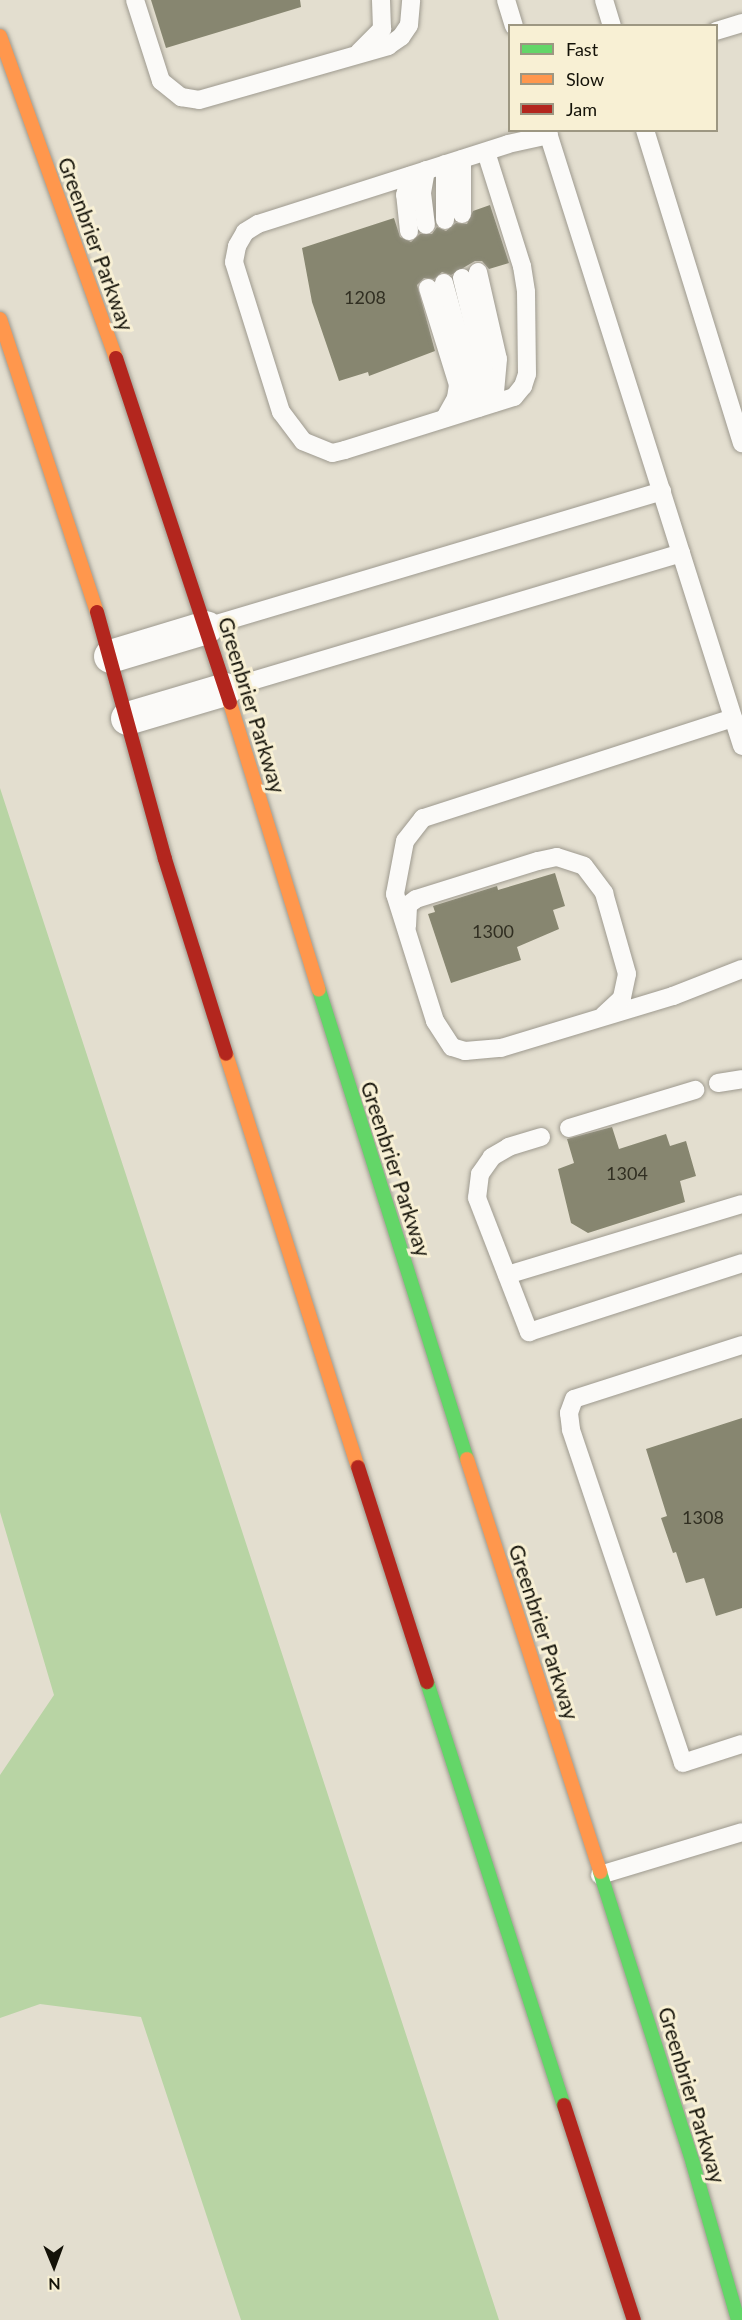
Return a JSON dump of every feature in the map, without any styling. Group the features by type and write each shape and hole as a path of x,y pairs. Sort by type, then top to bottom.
{"main road":[{"name":"Greenbrier Parkway","path":"0,36 114,353 206,627 378,1181 693,2164 738,2320"},
{"path":"0,320 110,656 165,859 298,1282 634,2320"}],"street":[{"path":"110,656 206,627"},
{"path":"127,718 225,689"}],"lane":[{"path":"135,0 161,81 169,90 189,99 218,98 388,46 401,37 409,25 411,0"},
{"path":"356,56 382,29 381,0"},
{"path":"506,0 513,24"},
{"path":"604,0 611,24"},
{"path":"718,31 742,23"},
{"path":"646,132 742,443"},
{"path":"486,152 522,266 526,292 525,380 514,397 332,453 303,441 281,412 234,262 237,246 251,228 375,186 548,133 742,746"},
{"path":"453,162 454,217"},
{"path":"418,173 422,193 418,228"},
{"path":"470,275 484,368 479,408"},
{"path":"445,418 456,398 458,385 436,286 469,373 479,408"},
{"path":"206,627 662,491"},
{"path":"225,689 681,553"},
{"path":"733,718 423,818 405,841 396,878 395,894 435,1021 452,1047 479,1051 501,1048 601,1018 742,969"},
{"path":"407,936 408,906 416,899 538,861 570,860 584,866 604,893 625,960 627,990 601,1018"},
{"path":"718,1083 742,1079"},
{"path":"569,1128 695,1090"},
{"path":"542,1137 509,1147 492,1157 480,1174 477,1198 529,1332 742,1263"},
{"path":"507,1275 742,1204"},
{"path":"742,1345 574,1399 569,1413 571,1430 683,1763 742,1744"},
{"path":"600,1875 742,1832"}],"shaded area":[{"path":"0,788 499,2320 241,2320 141,2017 40,2004 0,2018 0,1775 54,1695 0,1512"}],"building":[{"path":"151,0 300,0 301,7 166,48"},
{"path":"490,205 509,263 489,269 482,261 475,261 451,275 442,272 434,279 424,278 417,285 435,351 369,376 368,372 339,381 312,302 302,248 394,218 400,237 411,242 420,234 432,234 437,227 446,231 456,223 467,224 473,211"},
{"path":"555,873 565,906 553,910 559,929 517,947 521,960 451,983 428,914 435,912 433,906 497,886 498,890"},
{"path":"612,1127 619,1149 666,1134 670,1146 686,1141 696,1176 680,1181 685,1202 588,1233 571,1223 558,1169 574,1163 567,1139"},
{"path":"742,1418 742,1608 716,1616 704,1578 686,1583 676,1552 673,1553 661,1518 667,1516 646,1449"}],"traffic: fast":[{"path":"319,990 467,1459"},
{"path":"427,1682 564,2105"},
{"path":"600,1872 693,2164 738,2320"}],"traffic: slow":[{"path":"0,36 116,358"},
{"path":"0,319 97,612"},
{"path":"230,703 319,990"},
{"path":"226,1054 358,1467"},
{"path":"467,1459 600,1872"}],"traffic: jam":[{"path":"116,358 230,703"},
{"path":"97,612 165,859 226,1054"},
{"path":"358,1467 427,1682"},
{"path":"564,2105 634,2320"}]}
